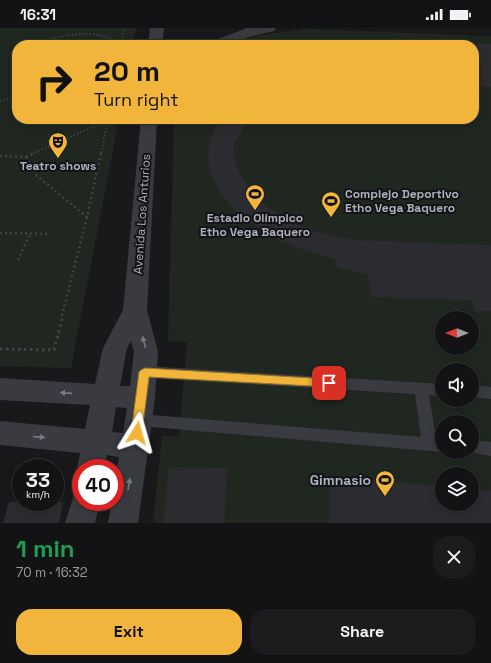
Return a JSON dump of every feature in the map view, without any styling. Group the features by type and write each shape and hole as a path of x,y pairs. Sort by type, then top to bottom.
{"street":[{"path":"156,40 157,28"},
{"path":"228,40 248,32 269,28"},
{"name":"Avenida Los Anturios","path":"123,523 145,372 146,352 135,310 149,124"},
{"name":"Avenida Los Anturios","path":"93,459 115,348 135,310"},
{"path":"0,389 105,396 140,409"},
{"path":"0,433 135,446"},
{"path":"80,523 82,511"}],"lane":[{"path":"145,372 435,389"},
{"path":"421,388 435,440"},
{"path":"479,391 491,392"},
{"path":"140,409 435,444"},
{"path":"479,448 491,449"}],"path":[{"path":"122,40 124,28"},
{"path":"49,40 54,38 98,34 112,40"},
{"path":"0,102 12,97"},
{"path":"0,156 26,157 99,124"},
{"path":"0,349 54,350 87,217 107,124"},
{"path":"26,157 37,176 87,217"},
{"path":"0,233 48,234"},
{"path":"18,260 30,234"}],"shaded area":[{"path":"0,28 136,28 133,40 12,40 12,124 118,124 71,368 0,366"},
{"name":"Complejo Deportivo Etho Vega Baquero","path":"305,29 491,36 491,523 153,523 162,436 179,436 187,342 168,341 174,124 479,124 479,40 244,40 253,36"}],"building":[{"path":"479,44 491,44 491,87 479,86"},
{"name":"Estadio Olímpico Etho Vega Baquero","path":"218,124 245,124 234,144 236,164 240,175 255,196 266,206 296,224 314,231 353,240 491,245 491,311 475,311 472,300 371,297 368,274 334,267 336,260 301,249 279,240 244,218 230,205 220,192 213,179 209,166 208,154 210,141"},
{"path":"169,467 227,468 224,523 163,523"},
{"name":"Gimnasio","path":"329,477 435,485 435,511 479,511 479,490 491,491 491,523 329,523"},
{"path":"9,502 12,502 12,511 61,511 59,523 3,523"}],"place":[{"name":"Teatro shows","path":"58,159"},
{"name":"Estadio Olímpico Etho Vega Baquero","path":"255,211"},
{"name":"Complejo Deportivo Etho Vega Baquero","path":"331,218"},
{"name":"Gimnasio","path":"385,497"}],"route":[{"path":"137,433 145,372 329,383"}]}
